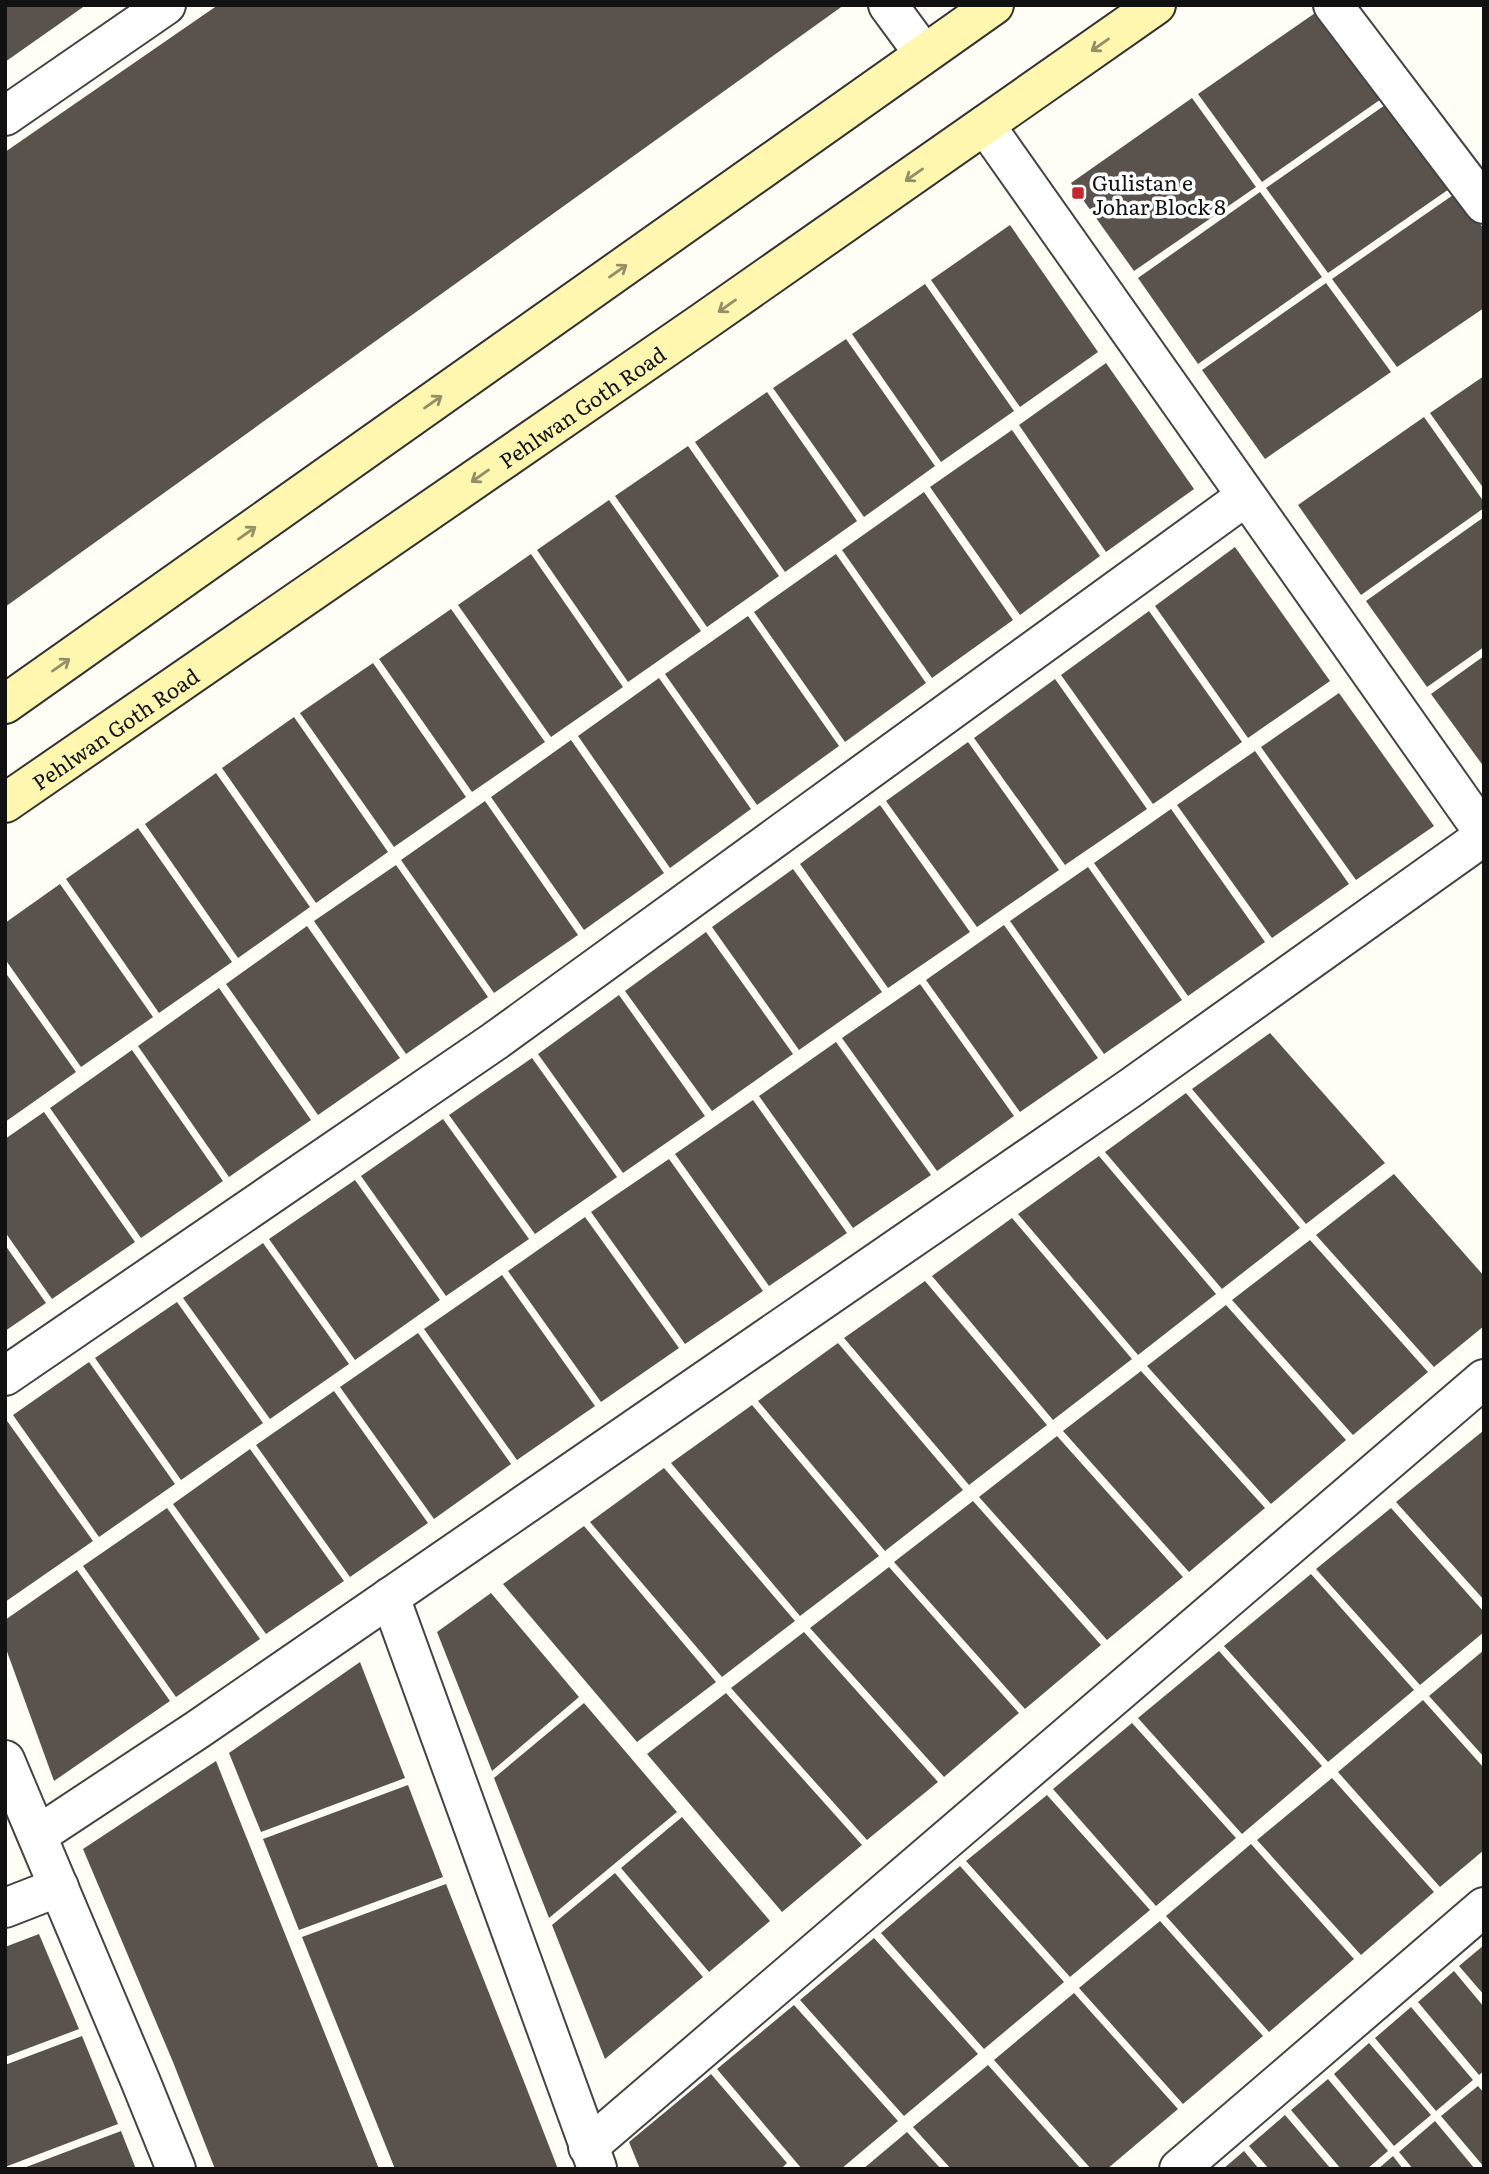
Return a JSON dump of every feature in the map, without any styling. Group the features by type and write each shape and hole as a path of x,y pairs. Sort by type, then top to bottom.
{"main road":[{"path":"5,704 994,5"},
{"name":"Pehlwan Goth Road","path":"5,803 680,338 1156,5"}],"street":[{"path":"5,116 166,5"},
{"path":"888,5 924,54"},
{"path":"1333,5 1484,204"},
{"path":"38,1835 197,1730 1129,1089 1484,834 985,125"},
{"path":"5,1376 495,1041 1245,497"},
{"path":"390,1597 593,2158 1484,1379"},
{"path":"5,1760 176,2169"},
{"path":"5,1908 59,1887"},
{"path":"1179,2169 1484,1907"}],"building":[{"path":"5,5 86,5 5,62"},
{"path":"218,5 844,5 5,607 5,152"},
{"path":"1318,11 1384,97 1262,182 1198,94"},
{"path":"1192,98 1256,187 1134,271 1071,183"},
{"path":"1388,103 1452,187 1328,273 1266,188"},
{"path":"1260,192 1322,277 1198,364 1138,278"},
{"path":"1456,193 1484,229 1484,308 1397,367 1332,279"},
{"path":"1010,225 1098,352 1020,407 931,280"},
{"path":"1326,283 1391,372 1265,459 1202,370"},
{"path":"925,284 1014,411 941,462 852,334"},
{"path":"846,339 935,466 864,517 773,388"},
{"path":"1106,363 1194,489 1106,552 1019,425"},
{"path":"1484,376 1484,489 1430,413"},
{"path":"767,392 857,521 785,572 695,442"},
{"path":"1424,417 1484,502 1484,508 1361,595 1298,505"},
{"path":"1012,430 1100,556 1020,615 930,487"},
{"path":"688,446 779,576 707,627 615,496"},
{"path":"924,492 1013,620 932,678 842,550"},
{"path":"609,500 701,631 628,682 537,550"},
{"path":"1484,517 1484,647 1427,687 1366,601"},
{"path":"1235,547 1330,681 1248,738 1155,606"},
{"path":"531,554 623,687 551,737 458,605"},
{"path":"836,554 926,683 845,742 754,612"},
{"path":"451,609 545,742 472,792 379,659"},
{"path":"1149,611 1242,742 1153,804 1061,675"},
{"path":"748,616 839,746 757,805 665,674"},
{"path":"1484,656 1484,767 1431,694"},
{"path":"373,663 466,797 394,847 300,713"},
{"path":"659,678 751,809 670,868 578,736"},
{"path":"1055,679 1147,809 1065,865 974,738"},
{"path":"1339,693 1434,826 1356,880 1261,747"},
{"path":"294,717 388,852 316,903 222,768"},
{"path":"571,740 664,873 584,930 491,797"},
{"path":"968,742 1059,870 977,927 886,801"},
{"path":"1255,751 1349,884 1272,938 1177,805"},
{"path":"216,773 310,907 238,958 145,824"},
{"path":"485,801 578,935 494,993 401,860"},
{"path":"880,805 970,932 888,988 800,864"},
{"path":"1171,809 1265,942 1188,996 1094,863"},
{"path":"138,828 232,962 159,1013 66,879"},
{"path":"396,865 488,997 406,1054 314,921"},
{"path":"1088,867 1182,1000 1104,1054 1010,921"},
{"path":"793,869 882,992 799,1050 712,927"},
{"path":"60,884 153,1017 81,1067 5,959 5,923"},
{"path":"1004,925 1098,1058 1020,1112 926,980"},
{"path":"307,926 400,1058 318,1115 226,984"},
{"path":"706,932 793,1054 712,1111 625,991"},
{"path":"5,972 76,1072 5,1122"},
{"path":"920,984 1014,1116 937,1171 842,1038"},
{"path":"219,988 311,1120 229,1177 138,1046"},
{"path":"619,995 705,1116 623,1173 538,1054"},
{"path":"1270,1033 1385,1163 1306,1224 1192,1089"},
{"path":"836,1042 931,1175 853,1228 759,1096"},
{"path":"132,1050 223,1181 141,1238 50,1108"},
{"path":"532,1058 617,1177 535,1234 449,1115"},
{"path":"1186,1093 1300,1228 1222,1289 1105,1152"},
{"path":"753,1100 847,1233 769,1286 675,1154"},
{"path":"44,1112 135,1242 52,1299 5,1232 5,1139"},
{"path":"443,1119 529,1239 446,1296 361,1176"},
{"path":"1099,1156 1216,1294 1138,1355 1018,1214"},
{"path":"669,1159 763,1291 685,1344 591,1212"},
{"path":"1394,1174 1484,1276 1484,1326 1434,1367 1316,1235"},
{"path":"355,1180 440,1300 355,1360 269,1239"},
{"path":"585,1217 679,1348 601,1402 508,1271"},
{"path":"1012,1218 1132,1359 1053,1420 932,1276"},
{"path":"1310,1240 1428,1372 1353,1435 1232,1300"},
{"path":"263,1243 349,1364 270,1419 183,1298"},
{"path":"5,1245 46,1303 5,1331"},
{"path":"502,1275 595,1406 517,1460 424,1329"},
{"path":"925,1281 1047,1425 969,1485 844,1338"},
{"path":"177,1302 263,1423 181,1480 95,1358"},
{"path":"1226,1305 1346,1440 1271,1504 1147,1366"},
{"path":"418,1333 511,1464 434,1519 340,1387"},
{"path":"838,1343 963,1490 885,1551 758,1401"},
{"path":"89,1362 175,1484 99,1537 13,1415"},
{"path":"1141,1371 1265,1508 1189,1572 1063,1431"},
{"path":"334,1391 428,1523 350,1577 256,1445"},
{"path":"752,1405 879,1556 800,1616 671,1463"},
{"path":"5,1418 93,1541 5,1602"},
{"path":"1484,1432 1484,1600 1396,1502"},
{"path":"1057,1436 1183,1577 1107,1640 979,1497"},
{"path":"250,1449 344,1581 266,1634 173,1504"},
{"path":"664,1468 795,1621 722,1677 590,1522"},
{"path":"973,1501 1101,1645 1025,1709 894,1562"},
{"path":"167,1508 260,1639 176,1697 83,1566"},
{"path":"1391,1508 1484,1612 1484,1632 1420,1685 1316,1569"},
{"path":"584,1526 716,1682 637,1742 503,1584"},
{"path":"889,1567 1019,1713 944,1777 810,1628"},
{"path":"77,1570 170,1701 54,1781 5,1646 5,1620"},
{"path":"1311,1574 1414,1690 1328,1762 1224,1646"},
{"path":"491,1593 579,1697 492,1771 437,1632"},
{"path":"804,1632 938,1782 867,1840 731,1688"},
{"path":"1484,1650 1484,1757 1429,1696"},
{"path":"1219,1651 1322,1766 1242,1834 1138,1718"},
{"path":"360,1662 405,1778 261,1832 229,1753"},
{"path":"726,1693 862,1845 782,1912 647,1754"},
{"path":"1423,1700 1484,1768 1484,1850 1440,1887 1338,1772"},
{"path":"584,1703 677,1812 549,1918 494,1778"},
{"path":"1132,1723 1236,1838 1156,1906 1053,1789"},
{"path":"216,1761 379,2169 215,2169 83,1849"},
{"path":"1332,1778 1434,1892 1361,1955 1257,1840"},
{"path":"408,1785 443,1877 299,1930 263,1839"},
{"path":"1047,1795 1150,1910 1070,1977 966,1861"},
{"path":"682,1817 770,1921 709,1972 621,1868"},
{"path":"1251,1844 1354,1959 1269,2032 1166,1916"},
{"path":"960,1866 1064,1982 984,2049 881,1933"},
{"path":"615,1873 703,1977 605,2059 552,1925"},
{"path":"446,1884 558,2169 395,2169 302,1937"},
{"path":"1160,1921 1263,2036 1183,2104 1079,1988"},
{"path":"39,1934 79,2029 5,2057 5,1947"},
{"path":"874,1938 978,2054 904,2116 800,2000"},
{"path":"1484,1945 1484,1995 1459,1966"},
{"path":"1454,1971 1484,2007 1484,2071 1479,2075 1418,2002"},
{"path":"1074,1993 1178,2109 1107,2169 1091,2169 994,2060"},
{"path":"794,2005 898,2121 841,2169 802,2169 717,2069"},
{"path":"1411,2007 1473,2080 1436,2111 1375,2038"},
{"path":"82,2036 118,2124 5,2167 5,2065"},
{"path":"1369,2043 1431,2115 1394,2146 1334,2074"},
{"path":"988,2065 1081,2169 951,2169 913,2127"},
{"path":"711,2074 787,2163 781,2169 640,2169 629,2142"},
{"path":"1328,2079 1388,2151 1367,2169 1341,2169 1291,2110"},
{"path":"1478,2086 1484,2093 1484,2167 1441,2116"},
{"path":"1285,2115 1331,2169 1269,2169 1249,2146"},
{"path":"1435,2121 1475,2169 1413,2169 1399,2152"},
{"path":"121,2131 136,2169 21,2169"},
{"path":"907,2132 941,2169 863,2169"},
{"path":"1244,2151 1259,2169 1223,2169"},
{"path":"1393,2156 1403,2169 1378,2169"}],"place":[{"name":"Gulistan e Johar Block 8","path":"1078,193"}]}
